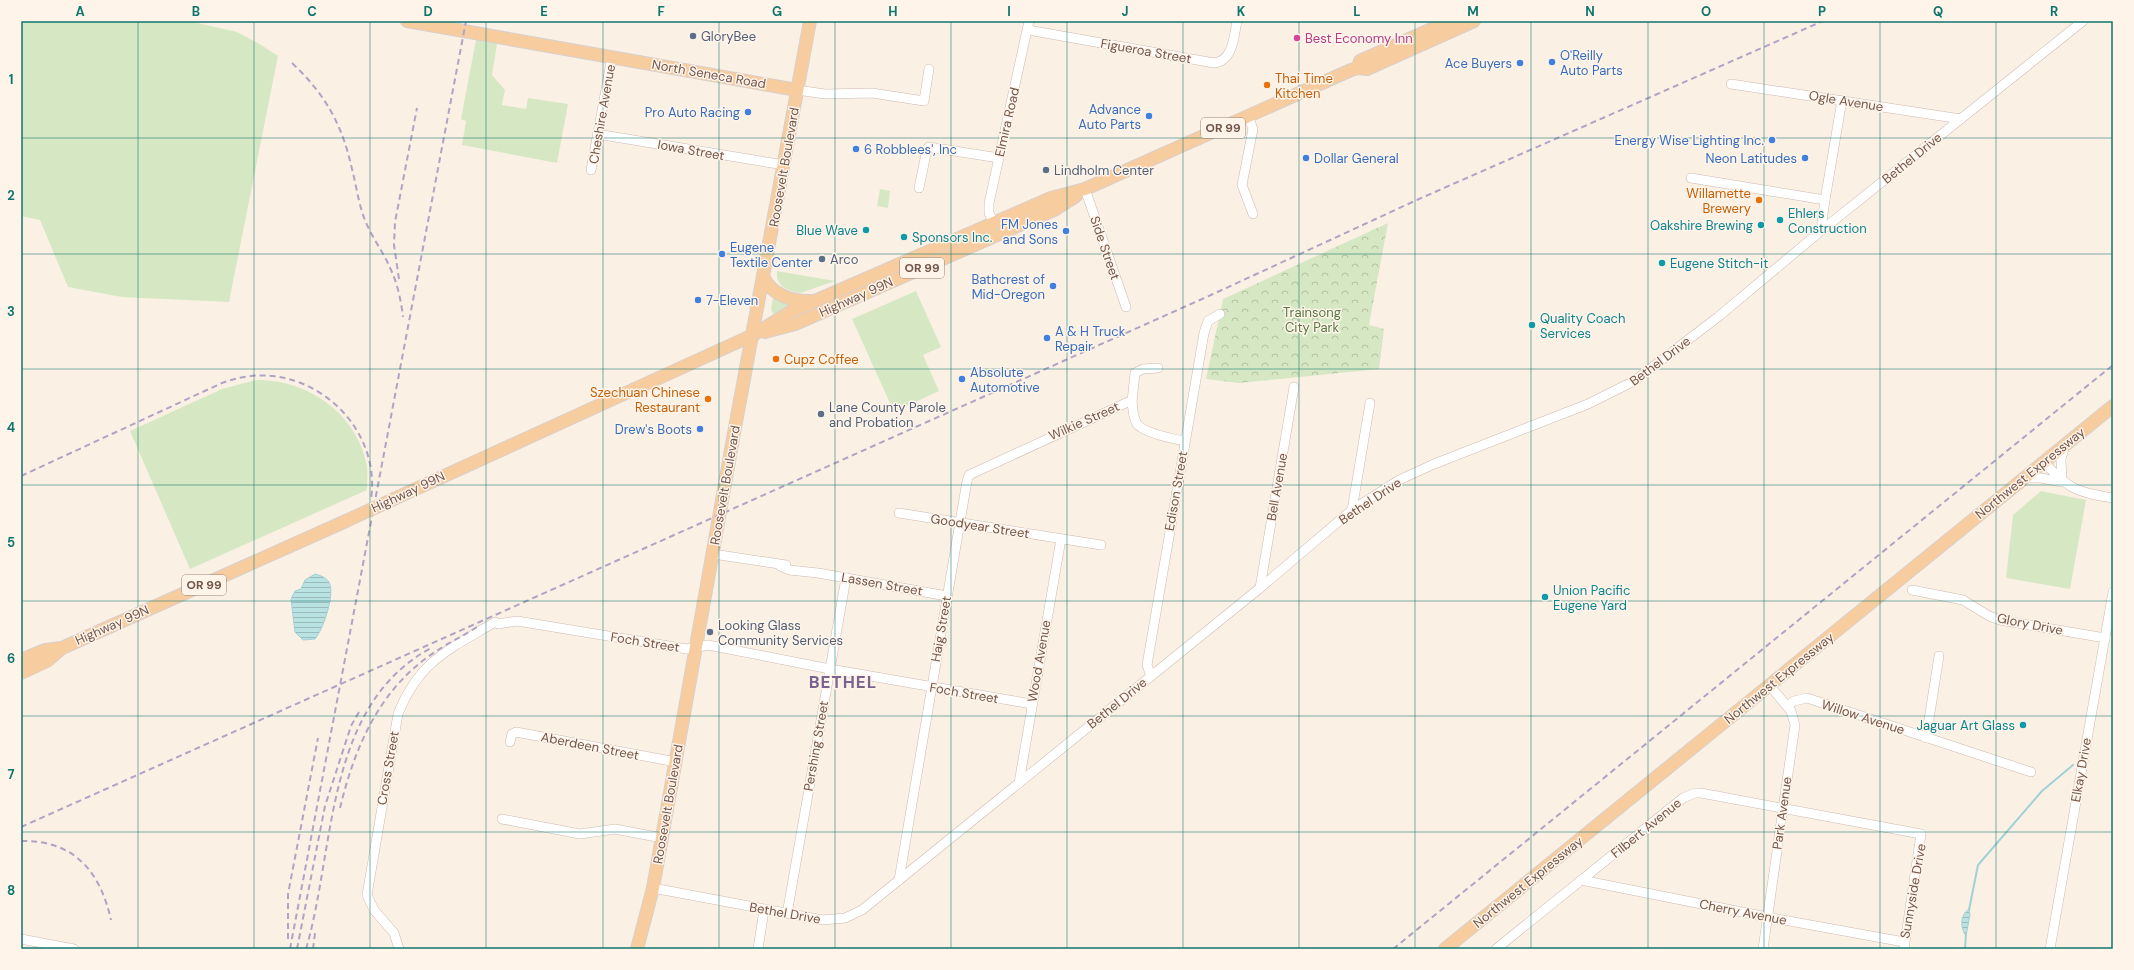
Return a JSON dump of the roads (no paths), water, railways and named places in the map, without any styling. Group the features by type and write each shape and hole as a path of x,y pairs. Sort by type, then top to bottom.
{"main road":[{"name":"North Seneca Road","path":"407,21 797,90"},
{"name":"Roosevelt Boulevard","path":"637,949 653,888 810,21"},
{"name":"Highway 99N","path":"1358,68 1360,61 1450,21"},
{"name":"Highway 99N","path":"62,648 346,521 753,335 792,311 1051,198 1085,189 1358,68 1367,70 1474,21"},
{"name":"Highway 99N","path":"753,335 795,324 1054,210 1085,189"},
{"path":"763,276 772,290 800,302 817,301"},
{"name":"Northwest Expressway","path":"1445,949 2113,406"},
{"name":"OR 99","path":"21,660 45,650 62,648"},
{"name":"OR 99","path":"21,672 47,661 62,648"}],"street":[{"name":"Figueroa Street","path":"1027,24 1214,63 1223,60 1228,55 1237,21"},
{"name":"Bethel Drive","path":"653,888 823,920 845,918 862,910 1260,588 1352,510 1399,480 1434,464 1588,404 1625,387 1718,317 1822,230 2083,21"},
{"name":"Elmira Road","path":"994,223 989,212 989,203 1027,24"},
{"name":"Cheshire Avenue","path":"591,170 612,58"},
{"name":"North Seneca Road","path":"797,90 825,94 872,93 924,101 929,69"},
{"name":"Ogle Avenue","path":"1731,84 1961,119"},
{"path":"1822,230 1825,200 1842,100"},
{"path":"1248,116 1253,129 1242,185 1253,214"},
{"name":"Iowa Street","path":"598,134 784,165"},
{"path":"919,188 927,149 929,147 999,158"},
{"path":"1691,178 1825,200"},
{"name":"Side Street","path":"1085,189 1126,307"},
{"name":"Edison Street","path":"1151,676 1147,665 1204,333 1208,321 1220,314"},
{"path":"1132,402 1135,372 1143,369 1158,368"},
{"name":"Bell Avenue","path":"1260,588 1294,387"},
{"name":"Wilkie Street","path":"970,474 1124,403 1132,402 1134,416 1139,425 1155,433 1185,441"},
{"path":"1352,510 1370,403"},
{"path":"2062,482 2061,459 2064,445"},
{"path":"2044,462 2062,482 2076,490 2113,498"},
{"name":"Haig Street","path":"899,880 967,481 970,474"},
{"path":"2024,478 2041,478 2062,482"},
{"name":"Goodyear Street","path":"900,513 1101,545"},
{"name":"Wood Avenue","path":"1019,783 1061,539"},
{"name":"Lassen Street","path":"713,554 780,566 791,566 818,573 947,596"},
{"name":"Pershing Street","path":"787,914 846,578"},
{"name":"Glory Drive","path":"1912,590 1963,600 1989,616 2000,620 2105,638"},
{"name":"Elkay Drive","path":"2050,949 2113,592"},
{"name":"Foch Street","path":"495,622 498,624 517,621 687,649 708,645 830,669 1032,704"},
{"name":"Cross Street","path":"399,949 394,933 374,910 367,895 398,714 407,692 429,663 495,622"},
{"path":"1926,738 1939,656"},
{"name":"Park Avenue","path":"1763,949 1795,725 1792,714 1770,686"},
{"name":"Willow Avenue","path":"1786,706 1794,701 1806,698 2031,772"},
{"name":"Aberdeen Street","path":"510,742 512,734 516,732 676,762"},
{"name":"Filbert Avenue","path":"1496,949 1690,794 1701,793 1920,833"},
{"path":"502,819 580,834 610,829 662,838"},
{"name":"Sunnyside Drive","path":"1904,946 1922,836 1920,833"},
{"name":"Cherry Avenue","path":"1581,880 1904,946"},
{"path":"758,949 764,910"},
{"path":"21,939 74,949"}],"water":[{"path":"315,574 324,578 330,585 331,590 329,605 318,635 315,639 303,640 295,632 291,599 295,591 301,589 305,580"},
{"path":"1969,909 1970,915 1966,936 1962,921 1964,914"}],"waterway":[{"path":"1969,910 1978,865 2042,791 2073,765"},
{"path":"1965,949 1966,934"}],"railway":[{"path":"290,949 466,21"},
{"path":"21,827 1211,295 1419,199 1823,21"},
{"path":"292,63 314,86 323,98 337,124 348,153 362,213 386,259 393,276 399,293 403,317"},
{"path":"399,279 394,245 395,222 417,108"},
{"path":"1393,949 2113,365"},
{"path":"21,476 222,383 247,376 267,375 295,381 315,390 333,402 348,418 360,436 368,455 372,477 371,499"},
{"path":"340,808 353,763 362,741 372,720 385,701 399,683 416,666 440,649 477,627"},
{"path":"306,949 316,909 340,781 353,741 371,704 397,672 433,647"},
{"path":"297,949 325,806 351,726 360,710"},
{"path":"288,939 288,894 318,738"},
{"path":"21,841 40,842 56,846 70,853 82,862 92,873 100,887 111,920"},
{"path":"313,949 315,933"}],"place":[{"name":"GloryBee","path":"693,36"},
{"name":"Best Economy Inn","path":"1297,38"},
{"name":"O'Reilly Auto Parts","path":"1552,62"},
{"name":"Ace Buyers","path":"1520,63"},
{"name":"Thai Time Kitchen","path":"1267,85"},
{"name":"Pro Auto Racing","path":"748,112"},
{"name":"Advance Auto Parts","path":"1149,116"},
{"name":"Energy Wise Lighting Inc.","path":"1772,140"},
{"name":"6 Robblees', Inc","path":"856,149"},
{"name":"Dollar General","path":"1306,158"},
{"name":"Neon Latitudes","path":"1805,158"},
{"name":"Lindholm Center","path":"1046,170"},
{"name":"Willamette Brewery","path":"1759,200"},
{"name":"Ehlers Construction","path":"1780,220"},
{"name":"Oakshire Brewing","path":"1761,225"},
{"name":"Blue Wave","path":"866,230"},
{"name":"FM Jones and Sons","path":"1066,231"},
{"name":"Sponsors Inc.","path":"904,237"},
{"name":"Eugene Textile Center","path":"722,254"},
{"name":"Arco","path":"822,259"},
{"name":"Eugene Stitch-it","path":"1662,263"},
{"name":"Bathcrest of Mid-Oregon","path":"1053,286"},
{"name":"7-Eleven","path":"698,300"},
{"name":"Quality Coach Services","path":"1532,325"},
{"name":"A & H Truck Repair","path":"1047,338"},
{"name":"Cupz Coffee","path":"776,359"},
{"name":"Absolute Automotive","path":"962,379"},
{"name":"Szechuan Chinese Restaurant","path":"708,399"},
{"name":"Lane County Parole and Probation","path":"821,414"},
{"name":"Drew's Boots","path":"700,429"},
{"name":"Union Pacific Eugene Yard","path":"1545,597"},
{"name":"Looking Glass Community Services","path":"710,632"},
{"name":"Jaguar Art Glass","path":"2023,725"}],"district":[{"name":"BETHEL","path":"843,682"}],"park label":[{"name":"Trainsong City Park","path":"1312,320"}]}
